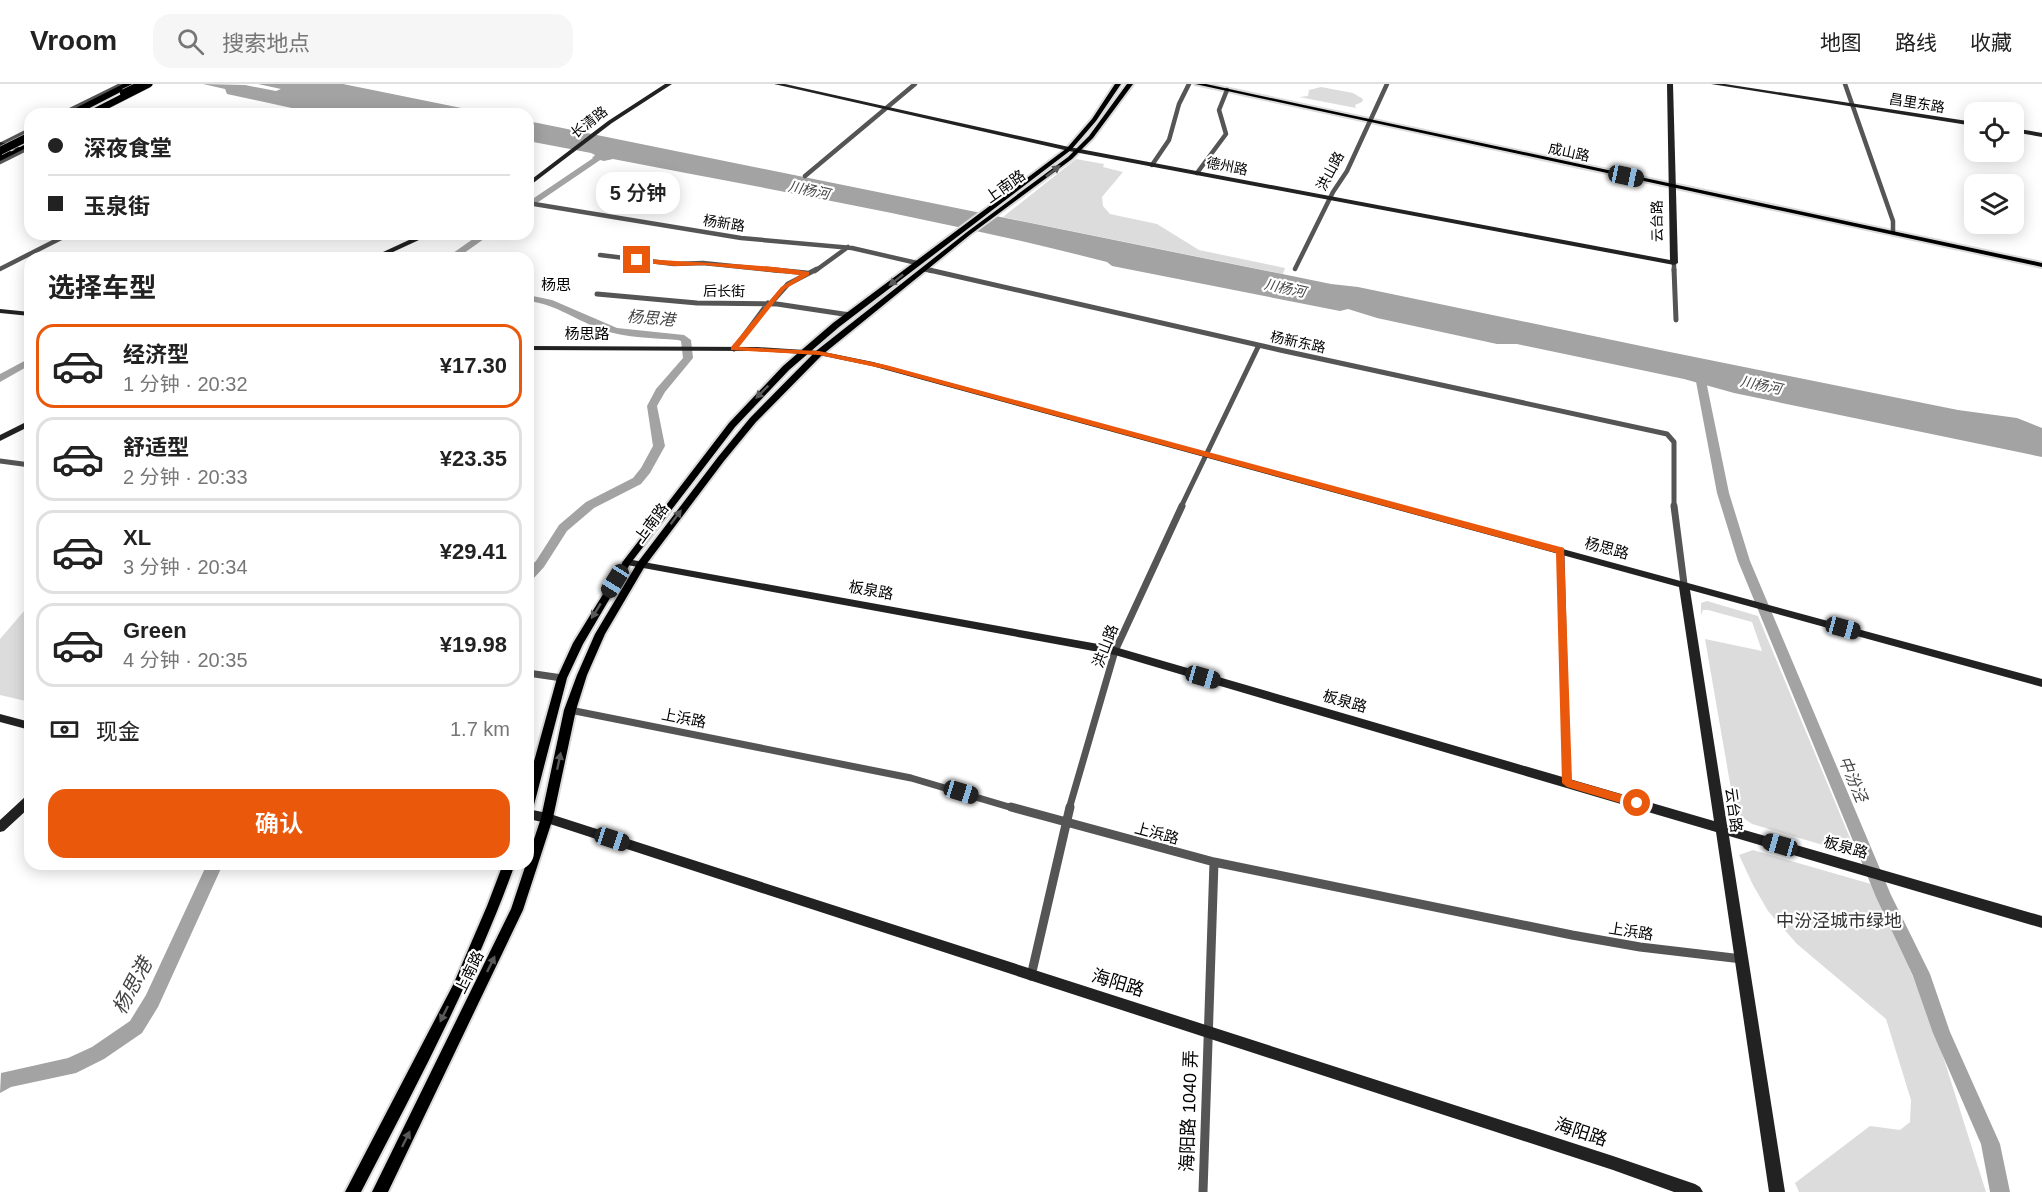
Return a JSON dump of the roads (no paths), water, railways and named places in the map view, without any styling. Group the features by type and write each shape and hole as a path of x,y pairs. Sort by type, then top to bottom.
{"highway":[{"path":"85,108 133,84"},
{"path":"95,108 142,84"},
{"path":"2,146 24,136"},
{"path":"0,158 24,146"}],"main road":[{"path":"78,108 124,84"},
{"path":"102,108 149,84"},
{"name":"上南路","path":"534,783 562,678 591,620 627,562 732,425 752,402 804,352 958,231 1069,149 1094,120 1118,84"},
{"name":"上南路","path":"534,858 547,818 570,710 582,675 600,634 641,564 749,424 819,353 969,233 1079,150 1130,84"},
{"name":"成山路","path":"1198,84 1370,118"},
{"name":"成山路","path":"1214,84 1672,184 2042,260"},
{"path":"2,146 24,136"},
{"path":"0,158 24,147"},
{"name":"成山路","path":"1893,230 2042,265"},
{"name":"上南路","path":"353,1192 444,1016 494,909 507,870"},
{"name":"上南路","path":"380,1192 517,910 530,870"}],"street":[{"path":"113,84 124,84"},
{"path":"74,108 124,84"},
{"path":"106,108 148,86 142,84"},
{"name":"长清路","path":"534,181 622,114 669,84"},
{"name":"德州路","path":"777,84 1069,149 1674,263"},
{"path":"805,176 915,84"},
{"path":"1152,165 1170,140 1179,104 1189,84"},
{"name":"洪山路","path":"1295,269 1330,198 1347,171 1387,84"},
{"name":"云台路","path":"1670,84 1676,320"},
{"name":"昌里东路","path":"1714,84 1964,122"},
{"path":"1845,84 1893,230"},
{"path":"1197,173 1226,134 1219,109 1222,97 1227,90"},
{"path":"2024,132 2042,135"},
{"path":"2,146 20,149"},
{"name":"杨新路","path":"534,204 741,238 848,247 917,263"},
{"path":"34,252 57,240"},
{"path":"388,252 414,240"},
{"path":"734,349 783,288 816,270 848,247"},
{"path":"600,255 674,264 704,263 807,273"},
{"path":"0,269 24,257"},
{"name":"杨新东路","path":"925,269 1667,434"},
{"name":"后长街","path":"597,294 697,303 770,303 850,315"},
{"path":"0,311 24,313"},
{"name":"洪山路","path":"1031,976 1065,823 1115,651 1259,345"},
{"name":"杨思路","path":"534,348 704,348 819,353 909,373 2042,683"},
{"path":"0,438 24,426"},
{"name":"云台路","path":"1667,434 1674,442 1674,515 1777,1192"},
{"path":"0,461 24,464"},
{"path":"1561,551 1567,783"},
{"name":"板泉路","path":"627,562 1115,651 2042,922"},
{"path":"534,674 562,678"},
{"name":"上浜路","path":"570,710 911,778 1065,823 1214,862 1595,939 1742,959"},
{"path":"0,718 24,724"},
{"path":"0,827 24,805"},
{"name":"海阳路","path":"534,815 1208,1032 1695,1192"},
{"name":"海阳路 1040 弄","path":"1203,1192 1214,862"}],"water":[{"path":"203,84 245,85 276,91 281,89 258,84 343,84 461,108 291,108 227,94 225,89"},
{"name":"川杨河","path":"534,122 1958,410 2017,418 2042,428 2042,457 1734,393 1684,379 1517,344 1497,344 1377,318 1348,309 1340,311 1112,266 1107,262 923,219 613,159 604,161 592,158 595,155 534,142"}],"waterway":[{"name":"杨思港","path":"534,202 611,150"},
{"name":"杨思港","path":"460,252 477,240"},
{"name":"杨思港","path":"534,299 549,302 615,331 680,337 686,340 688,358 660,391 652,406 659,446 646,470 637,481 590,505 563,528 534,570"},
{"path":"0,379 24,365"},
{"name":"中汾泾","path":"1699,371 1723,493 1744,561 1884,897 1921,974 1942,1033 1990,1144 2000,1192"},
{"name":"杨思港","path":"0,1084 7,1079 70,1067 98,1053 136,1027 152,1001 212,870"}],"district":[{"name":"杨思","path":"556,284"}],"park label":[{"name":"中汾泾城市绿地","path":"1839,921"}]}
